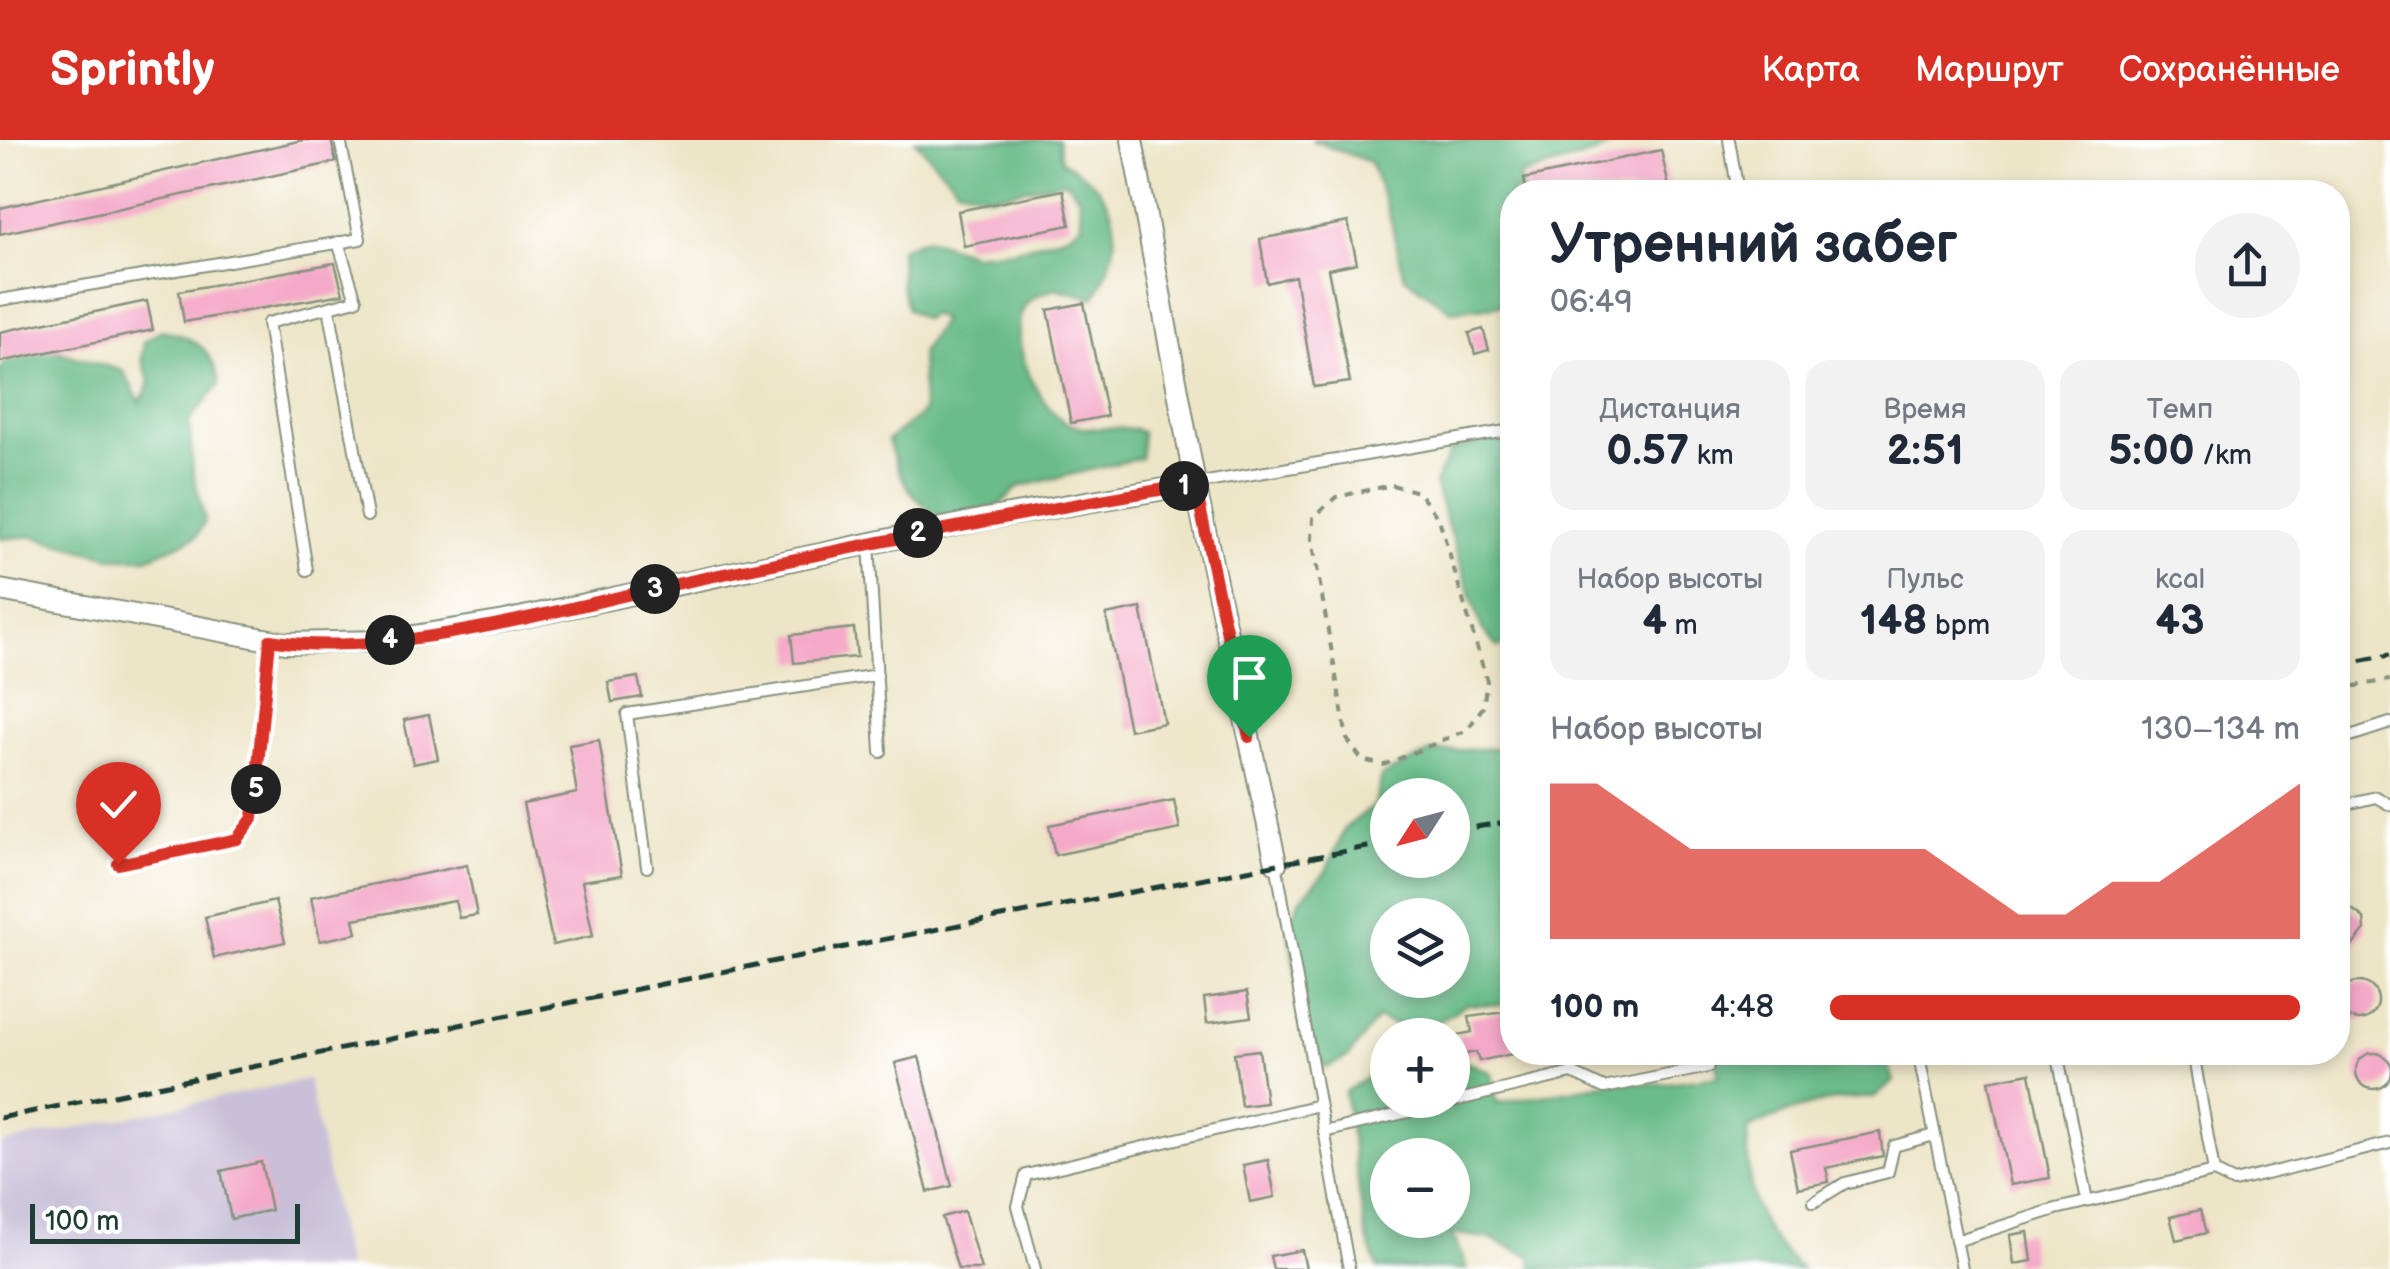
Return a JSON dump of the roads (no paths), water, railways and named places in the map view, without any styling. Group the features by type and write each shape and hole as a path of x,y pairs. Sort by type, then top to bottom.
{"street":[{"path":"1132,140 1195,484 1276,863"},
{"path":"0,590 270,640 400,638 504,621 985,518 1195,484"}],"lane":[{"path":"0,300 360,238 340,140"},
{"path":"1729,140 1736,180"},
{"path":"306,570 268,323 356,300 338,242"},
{"path":"329,307 367,516"},
{"path":"1195,484 1500,432"},
{"path":"870,543 881,752"},
{"path":"118,864 237,839 253,818 270,640"},
{"path":"647,867 626,714 877,675"},
{"path":"2350,736 2390,723"},
{"path":"2350,803 2376,797 2390,805"},
{"path":"1276,863 1349,1269"},
{"path":"1921,1065 1962,1269"},
{"path":"2061,1065 2087,1201"},
{"path":"2194,1065 2214,1172"},
{"path":"1324,1132 1572,1073 1604,1088 1708,1067"},
{"path":"1034,1269 1018,1206 1026,1175 1320,1105"},
{"path":"1814,1202 1845,1183 1888,1172 1894,1146 1934,1135"},
{"path":"1956,1240 2087,1201 2214,1172 2234,1182 2390,1142"}],"railway":[{"path":"2350,663 2390,655"},
{"path":"1470,828 1500,823"},
{"path":"0,1118 855,945 1370,846"}]}
